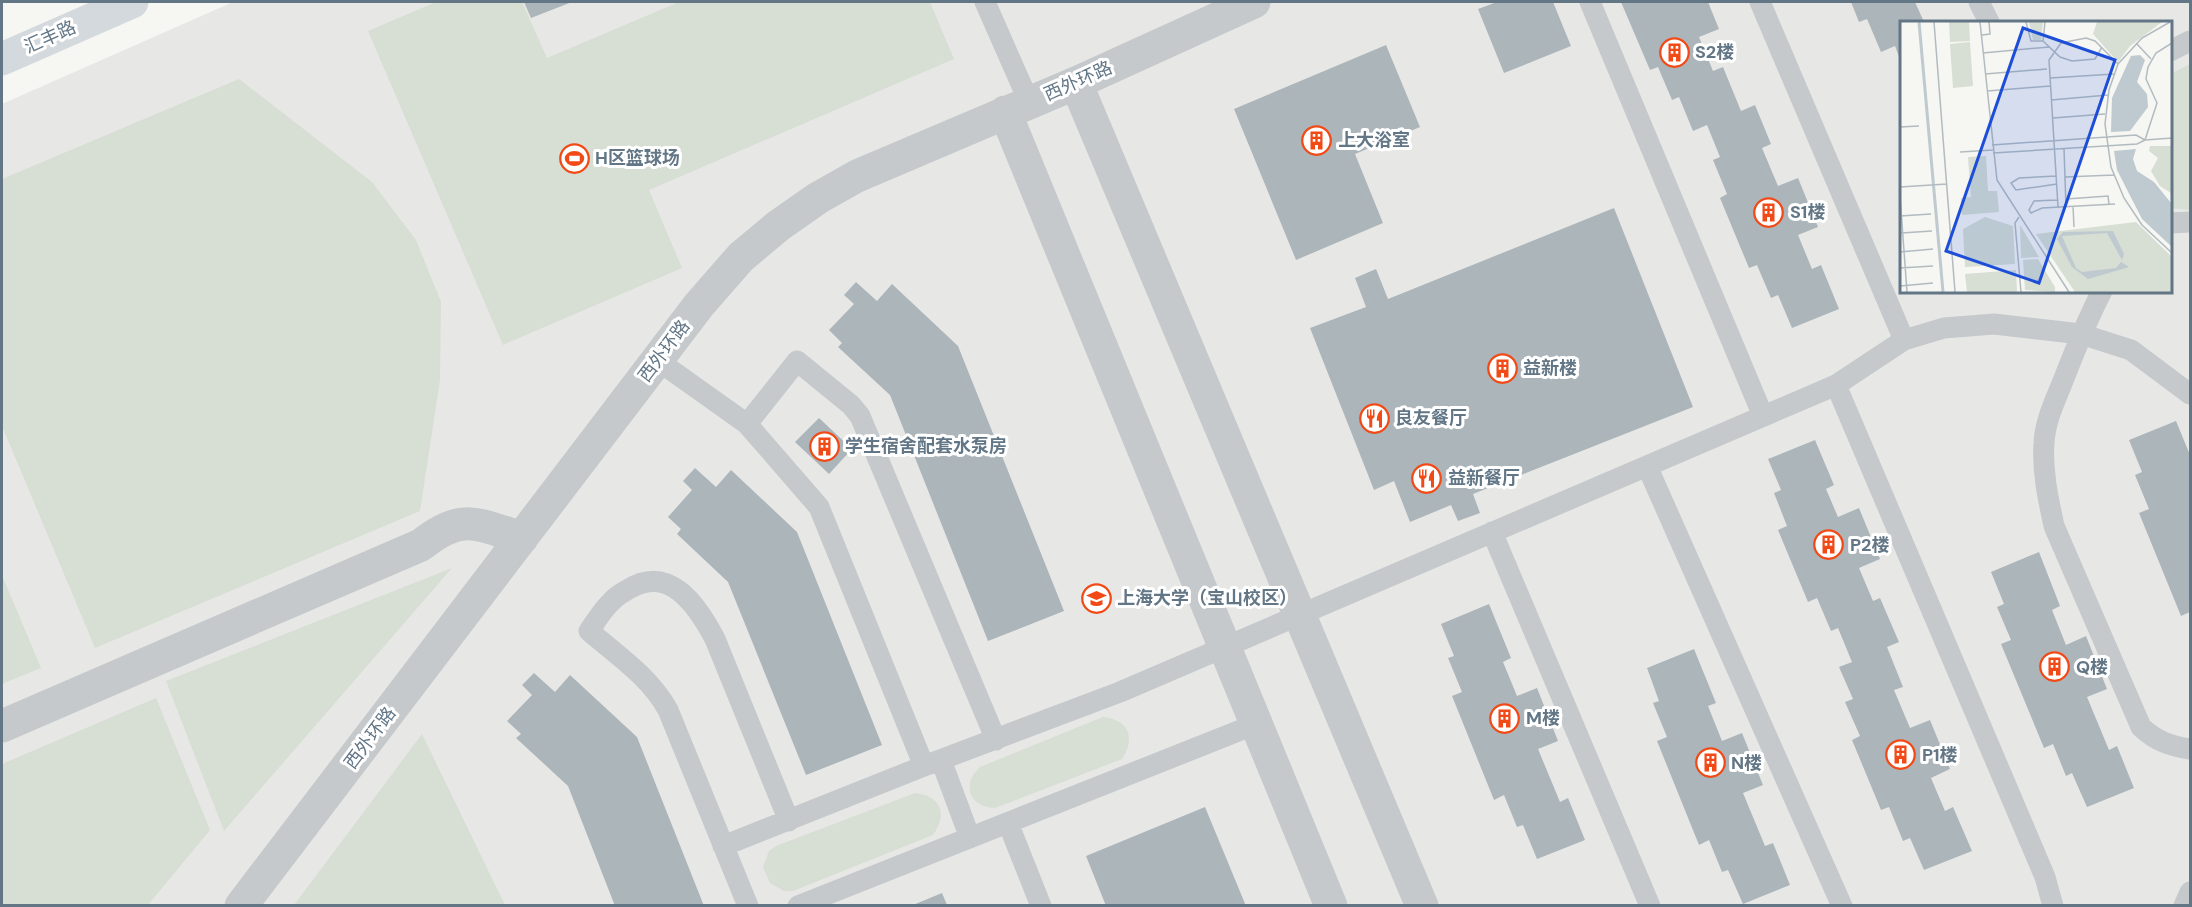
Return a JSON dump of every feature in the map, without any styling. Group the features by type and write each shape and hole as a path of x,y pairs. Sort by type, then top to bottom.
{"street":[{"name":"汇丰路","path":"2,59 132,2"},
{"name":"西外环路","path":"242,906 699,305 741,258 786,220 818,198 857,176 1076,83 1254,2"},
{"path":"1076,83 1422,906"},
{"path":"1017,107 1225,647 1331,906"},
{"path":"2,726 421,544 437,532 454,524 474,523 522,538"}],"lane":[{"path":"985,2 1017,107"},
{"path":"1590,2 1763,416"},
{"path":"1760,2 1904,340"},
{"path":"1980,2 1989,21"},
{"path":"2171,50 2190,41"},
{"path":"2171,223 2190,222"},
{"path":"2102,292 2081,334 2049,414 2044,441 2044,468 2054,526 2141,726 2154,739 2173,747 2190,749"},
{"path":"723,846 1120,692 1300,615 1836,385 1904,340 1944,328 1994,324 2081,334 2130,350 2190,394"},
{"path":"657,360 747,424 819,507 932,763 970,838"},
{"path":"747,424 798,361 861,416 996,740"},
{"path":"1836,385 2045,877 2053,906"},
{"path":"1647,466 1842,906"},
{"path":"1492,532 1650,906"},
{"path":"748,906 668,710 660,696 651,685 589,631 612,600 636,585 654,580 673,585 703,617 715,639 789,821"},
{"path":"798,906 826,901 970,838 1256,724"},
{"path":"1008,823 1041,906"},
{"path":"2184,906 2190,892"}],"shaded area":[{"name":"上海大学（宝山校区）","path":"233,2 2190,2 2190,905 2,905 2,104"},
{"name":"H区篮球场","path":"436,2 522,2 547,58 679,2 930,2 954,59 649,190 682,268 503,345 368,31"},
{"path":"2190,64 2190,210 2171,208 2171,74"},
{"path":"239,79 372,182 416,240 441,302 440,380 420,511 95,648 2,426 2,179"},
{"path":"452,568 224,831 166,681"},
{"path":"2,575 41,668 2,684"},
{"path":"156,698 210,830 148,905 2,905 2,764"},
{"path":"1103,717 1119,722 1128,731 1129,744 1122,759 995,808 979,804 974,799 971,794 971,780 980,767"},
{"path":"422,734 505,905 294,905"},
{"path":"915,793 931,798 939,807 940,820 933,835 793,891 784,891 770,883 763,867 769,851 776,846"}],"building":[{"path":"524,2 572,2 531,18"},
{"path":"1497,2 1553,2 1571,46 1504,73 1478,9"},
{"name":"S1楼","path":"1621,2 1708,2 1719,29 1699,37 1713,71 1723,67 1741,111 1755,105 1771,144 1762,148 1778,186 1798,178 1818,227 1798,235 1812,269 1821,265 1839,309 1792,328 1778,295 1771,298 1757,265 1749,268 1720,198 1727,194 1713,160 1720,157 1707,125 1693,131 1679,97 1672,100 1658,67 1650,70"},
{"path":"1851,2 1915,2 1924,21 1900,21 1900,59 1895,46 1881,52 1867,19 1859,22"},
{"name":"上大浴室","path":"1386,45 1420,127 1355,154 1383,223 1296,260 1234,109"},
{"name":"益新楼","path":"1614,208 1693,407 1473,494 1480,513 1458,521 1451,505 1410,522 1394,481 1374,490 1310,328 1366,307 1355,278 1376,269 1388,299"},
{"path":"856,282 877,301 892,284 958,346 1064,611 988,641 890,395 838,347 842,343 829,330 854,304 844,295"},
{"name":"学生宿舍配套水泵房","path":"819,418 852,449 829,474 795,442"},
{"path":"2176,421 2190,455 2190,612 2181,616 2139,513 2149,509 2135,475 2142,472 2129,440"},
{"path":"1815,440 1834,485 1826,489 1838,517 1859,508 1880,559 1859,568 1873,601 1880,598 1899,642 1887,647 1903,687 1894,690 1910,728 1930,720 1950,769 1931,778 1945,811 1953,807 1972,851 1924,870 1910,838 1903,841 1889,807 1881,810 1852,740 1860,736 1845,702 1853,699 1839,667 1852,662 1838,628 1831,631 1817,598 1808,602 1778,530 1787,526 1774,493 1781,490 1768,459"},
{"path":"695,468 716,487 731,470 797,532 882,745 806,775 728,582 677,534 681,529 668,517 692,490 683,481"},
{"name":"Q楼","path":"2039,552 2060,606 2052,610 2066,645 2086,636 2107,689 2087,697 2109,750 2117,746 2134,788 2087,807 2072,773 2066,776 2053,744 2044,748 2001,644 2011,640 1997,607 2004,604 1991,572"},
{"name":"M楼","path":"1489,604 1511,658 1503,662 1517,696 1537,688 1558,741 1538,749 1560,802 1568,798 1585,840 1537,859 1523,825 1517,827 1504,795 1494,800 1452,696 1462,692 1448,658 1454,656 1441,624"},
{"name":"N楼","path":"1694,649 1716,703 1708,706 1722,741 1742,733 1763,785 1743,793 1765,846 1773,843 1790,885 1743,904 1728,870 1722,872 1709,840 1699,845 1657,741 1667,737 1653,703 1659,701 1647,668"},
{"path":"534,673 555,692 570,675 637,737 704,906 615,906 568,786 516,738 521,734 507,721 532,695 522,685"},
{"path":"1205,807 1246,906 1106,906 1086,856"},
{"path":"942,893 947,905 913,905"}],"place":[{"name":"S2楼","path":"1674,52"},
{"name":"上大浴室","path":"1317,140"},
{"name":"H区篮球场","path":"574,158"},
{"name":"S1楼","path":"1769,212"},
{"name":"益新楼","path":"1502,368"},
{"name":"良友餐厅","path":"1374,418"},
{"name":"学生宿舍配套水泵房","path":"824,446"},
{"name":"益新餐厅","path":"1427,478"},
{"name":"P2楼","path":"1829,545"},
{"name":"上海大学（宝山校区）","path":"1096,598"},
{"name":"Q楼","path":"2055,667"},
{"name":"M楼","path":"1505,718"},
{"name":"P1楼","path":"1901,755"},
{"name":"N楼","path":"1710,763"}]}
